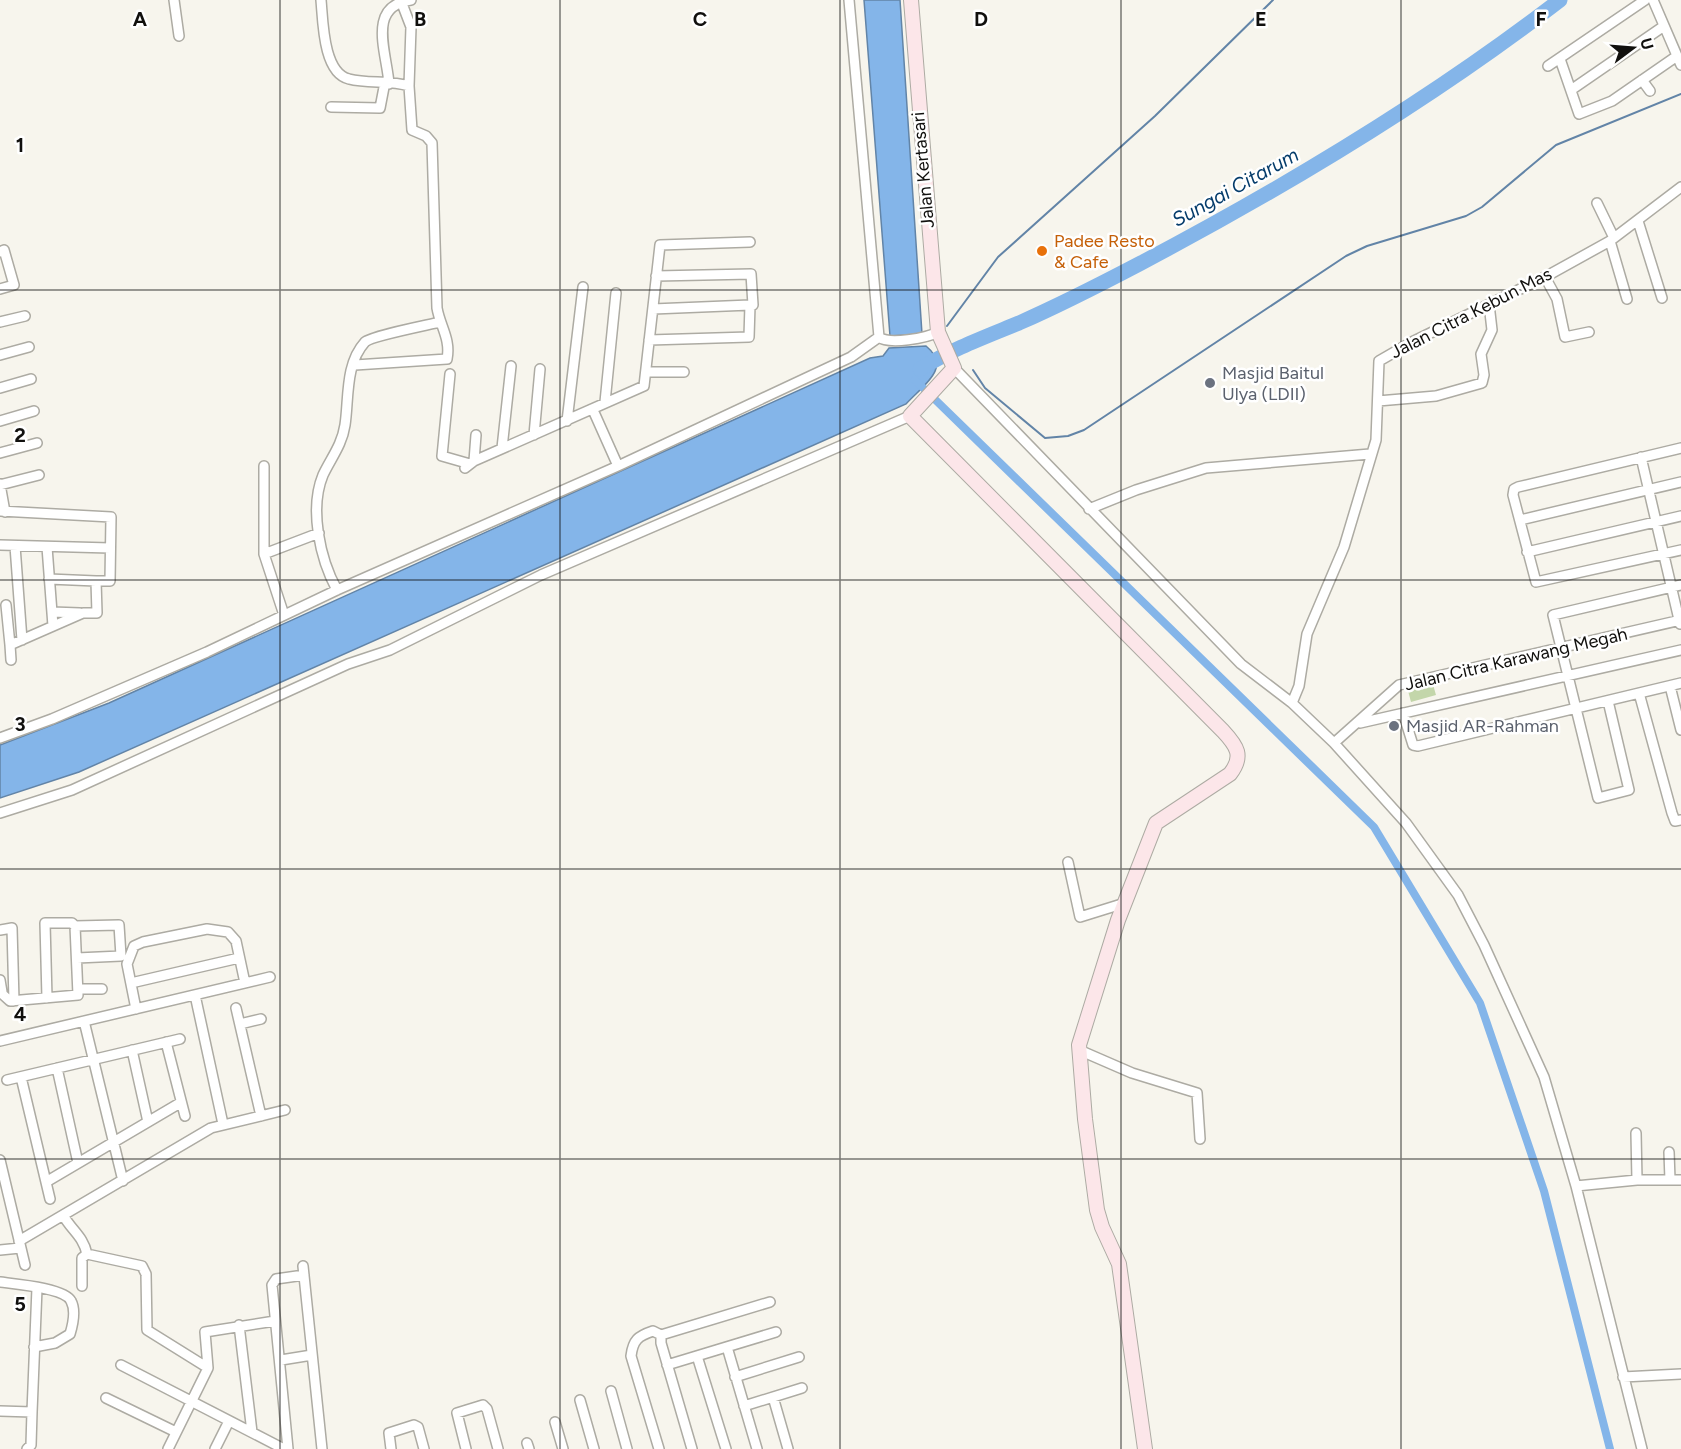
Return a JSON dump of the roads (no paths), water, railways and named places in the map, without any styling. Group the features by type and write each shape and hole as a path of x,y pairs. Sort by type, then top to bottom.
{"street":[{"path":"174,0 179,36"},
{"path":"321,0 326,48 337,71 347,79 409,86"},
{"path":"849,0 883,339"},
{"name":"Jalan Kertasari","path":"911,0 940,336"},
{"path":"1548,66 1645,0"},
{"path":"1560,58 1580,114 1612,101 1642,80 1679,60 1653,0"},
{"path":"331,107 380,108 387,83 387,59 381,36 382,21 389,9 406,1 411,27 409,86 412,130 426,136 432,143 440,322 447,332 447,359 355,365"},
{"path":"1571,90 1664,26"},
{"path":"1642,80 1650,91"},
{"name":"Jalan Citra Kebun Mas","path":"1292,703 1299,686 1307,634 1344,547 1377,432 1378,368 1382,359 1545,277 1612,239 1681,186"},
{"path":"1596,202 1612,239 1627,299"},
{"path":"1638,221 1662,298"},
{"path":"450,374 442,456 469,464 567,422 605,402 641,389 646,372 660,245 750,242"},
{"path":"0,252 4,250 14,285 0,289"},
{"path":"649,340 749,337 750,305 753,305 751,274 656,276"},
{"path":"1545,277 1559,308 1562,334 1571,337 1589,332"},
{"path":"567,422 583,287"},
{"path":"605,402 616,293"},
{"path":"1378,400 1436,396 1482,383 1484,375 1481,354 1492,330 1489,304"},
{"path":"652,309 750,305"},
{"path":"0,322 25,316"},
{"path":"337,590 324,558 319,533 319,495 322,477 342,440 347,387 360,350 370,339 440,322"},
{"path":"0,738 99,699 337,590 618,466 851,357 883,339 940,336 950,369 1241,664 1292,703 1334,743 1416,835 1458,895 1540,1064 1576,1186 1642,1449"},
{"path":"0,355 28,347"},
{"path":"502,448 511,366"},
{"path":"534,435 540,369"},
{"path":"0,813 72,790 348,664 390,650 541,575 910,416 950,369"},
{"path":"646,372 684,372"},
{"path":"0,387 31,379"},
{"path":"593,410 618,466"},
{"path":"0,421 34,411"},
{"path":"910,416 1223,731 1238,749 1238,764 1222,782 1156,823 1125,903 1079,1050 1084,1119 1097,1210 1119,1264 1145,1449"},
{"path":"469,464 476,435"},
{"path":"0,453 37,443"},
{"path":"1681,448 1518,487 1514,489 1513,495 1536,582 1541,583 1681,550"},
{"path":"1089,509 1136,490 1206,468 1370,454"},
{"path":"1641,457 1664,554 1676,586 1681,622"},
{"path":"264,466 264,554 284,615"},
{"path":"39,475 0,485 3,512 111,517 110,581 49,579"},
{"path":"1520,520 1681,482"},
{"path":"1527,552 1681,516"},
{"path":"264,554 319,533"},
{"path":"0,545 110,548"},
{"path":"15,546 22,640"},
{"path":"47,547 53,626"},
{"path":"52,612 97,613 96,581"},
{"path":"1608,701 1629,790 1598,798 1553,615 1557,612 1676,586"},
{"path":"11,660 3,605 19,604"},
{"path":"10,645 83,613"},
{"name":"Jalan Citra Karawang Megah","path":"1334,743 1399,685 1681,622"},
{"path":"1358,723 1681,650"},
{"path":"1403,713 1410,740 1413,745 1418,746 1681,683"},
{"path":"1670,686 1681,730"},
{"path":"1639,693 1672,813 1675,821 1681,820"},
{"path":"1068,862 1080,917 1125,903"},
{"path":"47,998 45,923 72,923 75,926 119,925 121,956 77,958"},
{"path":"0,980 1,992 10,1001 78,995 75,926"},
{"path":"0,930 12,928 14,1001"},
{"path":"136,1009 128,964 134,946 143,942 215,929 232,934 245,983"},
{"path":"131,983 239,958"},
{"path":"0,1041 270,977"},
{"path":"78,989 102,989"},
{"path":"195,995 223,1124"},
{"path":"236,1008 261,1116"},
{"path":"240,1024 261,1019"},
{"path":"84,1021 123,1181"},
{"path":"7,1080 180,1039"},
{"path":"166,1042 185,1116"},
{"path":"132,1050 148,1122"},
{"path":"1079,1050 1132,1073 1197,1093 1200,1107 1200,1139"},
{"path":"57,1068 78,1163"},
{"path":"21,1077 50,1199"},
{"path":"46,1182 180,1103"},
{"path":"0,1250 19,1245 63,1215 190,1140 223,1124 285,1110"},
{"path":"1636,1133 1637,1180"},
{"path":"1669,1152 1670,1180"},
{"path":"0,1160 25,1265"},
{"path":"1576,1186 1637,1180 1681,1180"},
{"path":"63,1215 71,1228 83,1239 87,1254"},
{"path":"82,1286 82,1258 87,1254"},
{"path":"87,1254 144,1267 147,1330 208,1368"},
{"path":"121,1365 286,1449 281,1360 272,1281 304,1270 322,1449"},
{"path":"0,1282 67,1295 72,1302 73,1324 65,1340 34,1347"},
{"path":"27,1449 31,1445 37,1288"},
{"path":"659,1449 631,1356 633,1343 639,1337 653,1331 661,1335 770,1302"},
{"path":"168,1449 208,1368 205,1332 275,1321"},
{"path":"239,1325 252,1432"},
{"path":"667,1365 776,1332"},
{"path":"661,1335 667,1365 692,1449"},
{"path":"727,1347 757,1449"},
{"path":"281,1360 312,1355"},
{"path":"697,1356 726,1449"},
{"path":"735,1377 799,1357"},
{"path":"1623,1377 1681,1374"},
{"path":"744,1406 802,1388"},
{"path":"611,1391 627,1449"},
{"path":"773,1397 788,1449"},
{"path":"106,1398 176,1432"},
{"path":"580,1400 594,1449"},
{"path":"466,1449 457,1413 483,1405 487,1409 498,1449"},
{"path":"0,1411 32,1412"},
{"path":"214,1449 229,1421"},
{"path":"555,1422 563,1449"},
{"path":"391,1449 389,1433 414,1425 418,1427 424,1449"}],"water":[{"path":"864,0 900,0 922,334 890,336"},
{"path":"926,346 934,354 937,362 936,369 926,384 906,404 79,772 0,798 0,745 109,703 870,358 883,356 889,348"}],"waterway":[{"path":"947,326 998,257 1155,116 1273,0"},
{"name":"Sungai Citarum","path":"920,369 956,349 1080,294 1250,204 1356,140 1460,73 1560,0"},
{"path":"973,370 985,388 1045,438 1068,436 1084,430 1346,256 1367,246 1466,216 1482,207 1556,145 1681,94"},
{"path":"915,380 1374,827 1480,1003 1544,1191 1610,1449"}],"place":[{"name":"Padee Resto & Cafe","path":"1042,251"},
{"name":"Masjid Baitul Ulya (LDII)","path":"1210,383"},
{"name":"Masjid AR-Rahman","path":"1394,726"}]}
